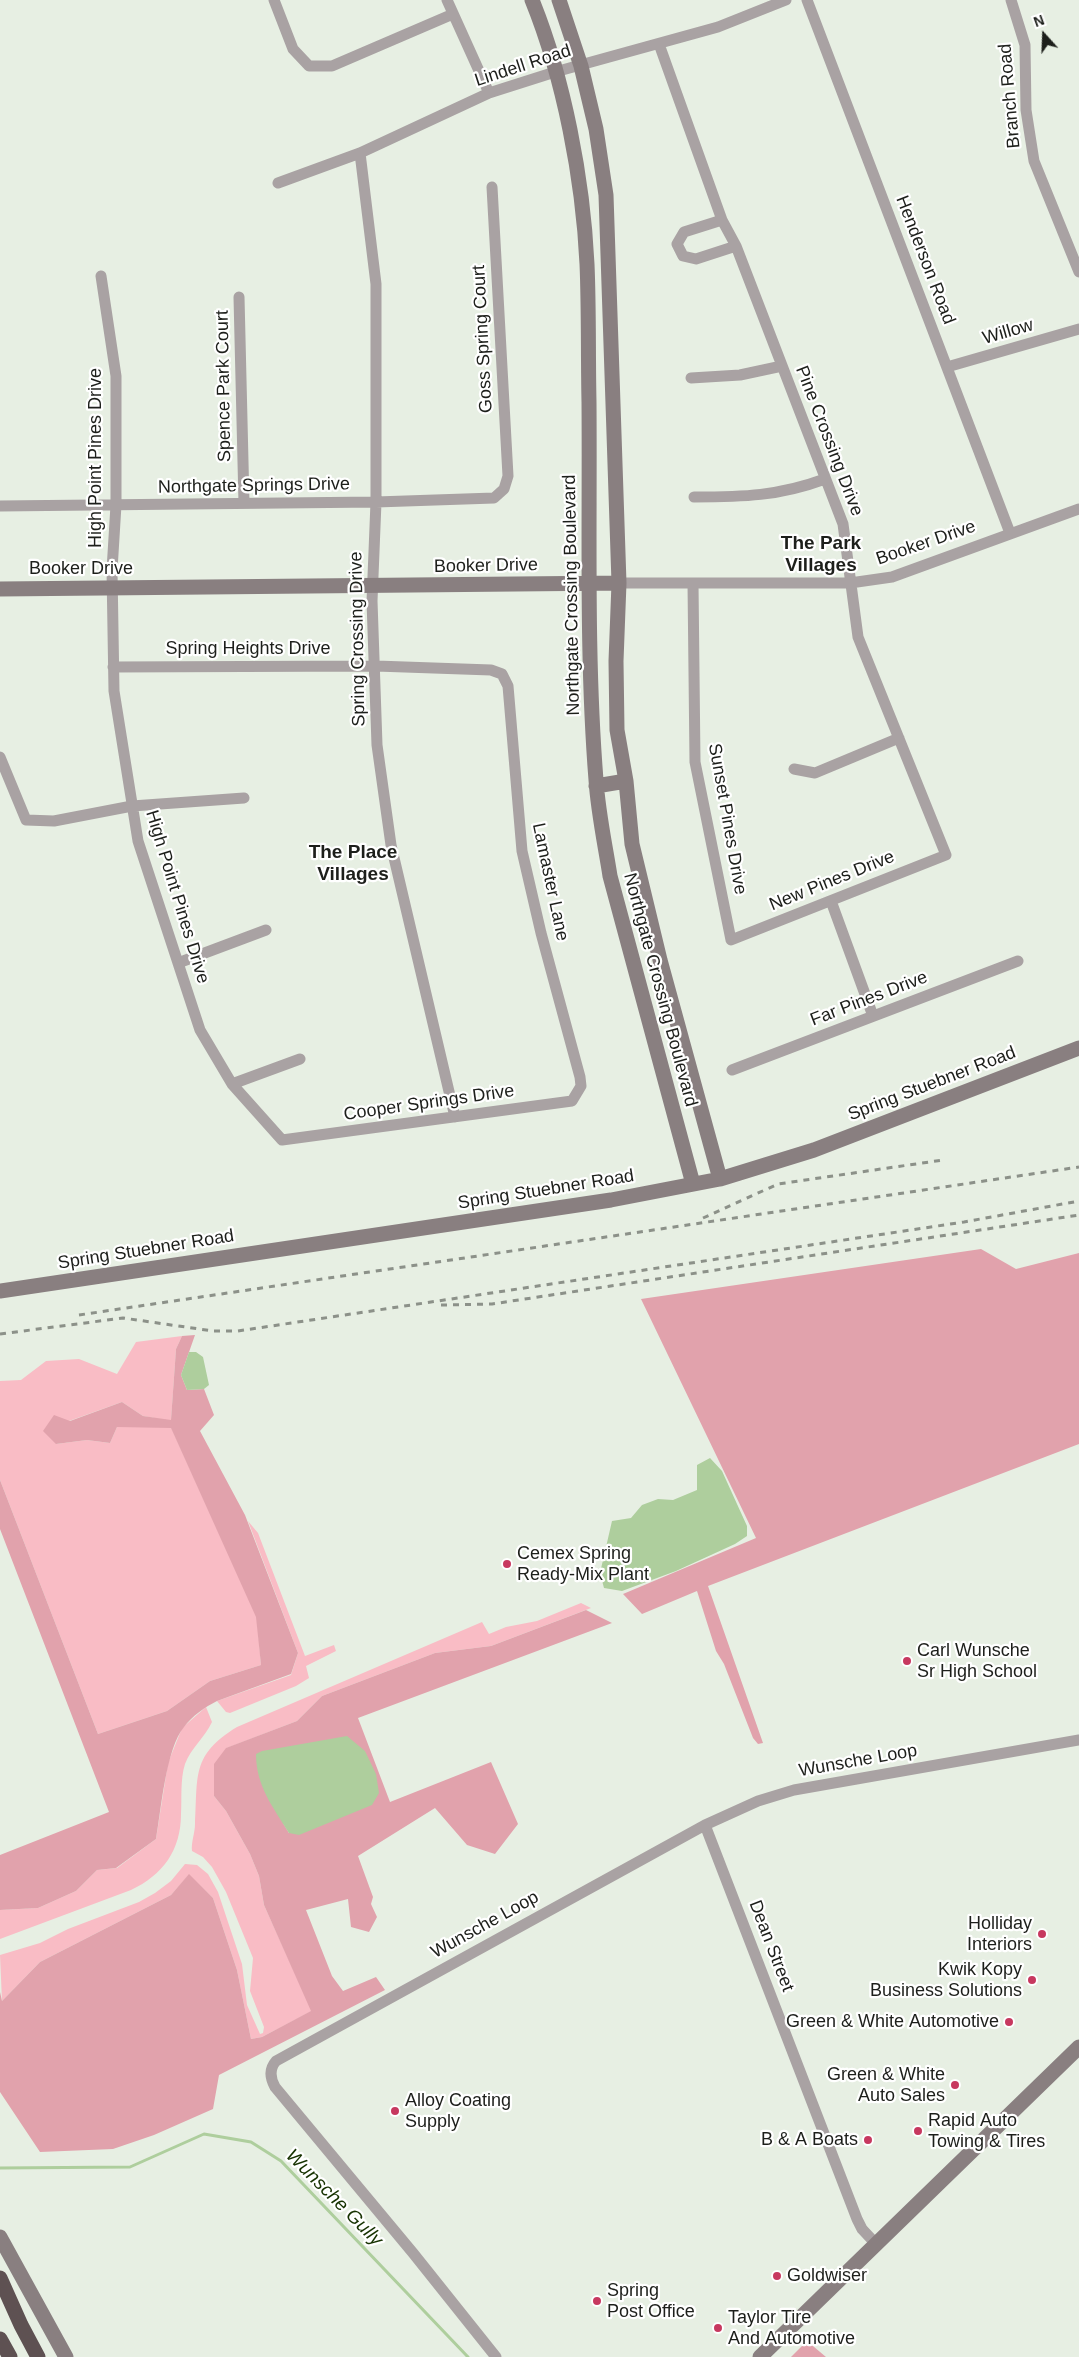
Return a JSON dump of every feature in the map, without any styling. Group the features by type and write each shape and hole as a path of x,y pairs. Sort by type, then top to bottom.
{"highway":[{"path":"0,2278 38,2357"},
{"path":"0,2339 10,2357"}],"main road":[{"name":"Northgate Crossing Boulevard","path":"532,0 555,72 570,134 581,198 587,263 590,642 596,786 610,876 638,973 692,1184"},
{"name":"Northgate Crossing Boulevard","path":"559,0 581,66 596,129 606,194 619,583 616,660 617,730 626,781 632,844 662,966 720,1180"},
{"path":"588,328 610,328"},
{"name":"Booker Drive","path":"0,589 619,583"},
{"path":"596,786 626,781"},
{"path":"638,973 662,966"},
{"name":"Spring Stuebner Road","path":"0,1292 610,1200 720,1180 814,1150 1079,1048"},
{"path":"760,2357 1079,2047"},
{"path":"0,2237 66,2357"}],"street":[{"path":"274,0 293,48 309,66 332,66 453,14"},
{"path":"447,0 489,93"},
{"name":"Lindell Road","path":"278,183 360,152 489,93 555,72 718,26 786,0"},
{"name":"Henderson Road","path":"807,0 1010,533"},
{"name":"Branch Road","path":"1012,0 1025,44 1026,110 1034,161 1079,272"},
{"name":"Pine Crossing Drive","path":"659,44 722,220 736,246 843,524 858,637 946,855"},
{"name":"Spring Crossing Drive","path":"360,152 376,284 376,502 372,586 377,745 391,845 455,1117"},
{"name":"Goss Spring Court","path":"492,187 508,476 504,489"},
{"path":"722,220 684,232 677,244 683,256 696,259 736,246"},
{"name":"High Point Pines Drive","path":"101,276 116,376 116,505 112,588 114,691 138,841 200,1030 232,1084 282,1140"},
{"name":"Spence Park Court","path":"239,297 244,503"},
{"name":"Willow","path":"947,367 1079,329"},
{"path":"691,378 740,374 782,366"},
{"path":"694,498 746,498 795,490 825,479"},
{"name":"Northgate Springs Drive","path":"0,506 479,500 494,498 504,489"},
{"name":"Booker Drive","path":"619,583 850,583 892,577 1079,509"},
{"name":"Sunset Pines Drive","path":"693,583 695,762 731,940"},
{"name":"Spring Heights Drive","path":"113,667 376,666 491,670 502,674"},
{"name":"Lamaster Lane","path":"502,674 508,686 522,851 541,933 580,1077 581,1086 577,1094"},
{"path":"794,769 815,773 899,738"},
{"path":"0,758 26,820 54,821 132,806 244,798"},
{"name":"New Pines Drive","path":"731,940 946,855"},
{"path":"831,901 873,1016"},
{"path":"178,963 266,930"},
{"name":"Far Pines Drive","path":"732,1070 1018,961"},
{"path":"232,1084 300,1059"},
{"name":"Cooper Springs Drive","path":"282,1140 572,1101 577,1094"},
{"name":"Wunsche Loop","path":"496,2357 413,2253 275,2087 271,2070 276,2061 704,1825 758,1801 794,1790 1079,1740"},
{"name":"Dean Street","path":"704,1825 856,2219 862,2229 876,2244"}],"shaded area":[{"path":"981,1249 1016,1269 1079,1253 1079,1444 708,1586 763,1743 758,1744 753,1738 724,1664 716,1651 697,1591 642,1614 623,1594 756,1538 641,1299"},
{"path":"195,1335 181,1375 187,1390 204,1389 214,1415 200,1431 245,1515 298,1653 291,1674 217,1701 199,1712 187,1723 173,1749 162,1797 156,1839 116,1868 97,1870 76,1891 38,1908 0,1910 0,1855 109,1812 0,1529 0,1480 98,1734 167,1711 210,1681 261,1665 256,1617 171,1428 117,1427 110,1443 87,1440 56,1444 43,1431 54,1415 70,1421 122,1402 143,1416 171,1420 176,1349 182,1336"},
{"path":"182,1336 176,1349 171,1421 143,1416 122,1402 69,1421 56,1444 87,1440 110,1443 117,1427 171,1427 257,1617 261,1665 210,1681 167,1711 98,1734 0,1480 0,1381 21,1380 46,1361 79,1359 117,1374 136,1342"},
{"path":"189,1352 196,1352 203,1357 209,1385 204,1389 187,1390 181,1375"},
{"path":"710,1458 722,1471 747,1526 747,1536 735,1544 676,1571 622,1591 604,1588 600,1573 612,1521 631,1518 642,1505 658,1499 673,1500 697,1490 697,1465"},
{"path":"248,1521 258,1533 305,1656 334,1645 336,1651 306,1666 309,1678 296,1686 230,1713 226,1712 217,1701 291,1675 298,1653"},
{"path":"581,1603 591,1608 491,1646 435,1653 322,1696 297,1721 227,1748 214,1796 226,1811 250,1854 259,1876 264,1905 312,2011 262,2037 251,2039 237,1970 213,1898 189,1875 171,1895 40,1962 2,2001 0,1955 40,1943 68,1929 139,1902 171,1881 185,1864 197,1865 208,1874 218,1892 242,1964 247,2005 260,2034 263,2033 264,2027 250,1991 253,1958 226,1892 212,1867 203,1857 192,1851 197,1780 204,1757 211,1747 237,1727 482,1622 489,1634 506,1627 537,1621"},
{"path":"586,1610 612,1623 358,1718 390,1802 491,1762 518,1824 495,1854 467,1845 435,1808 358,1856 373,1897 371,1904 377,1917 369,1932 351,1927 348,1899 306,1910 332,1976 343,1991 376,1977 385,1990 219,2075 213,2109 154,2135 113,2149 40,2152 0,2092 0,1992 2,2001 40,1962 171,1895 189,1874 213,1898 237,1970 251,2039 262,2037 311,2011 264,1905 259,1876 250,1854 226,1811 214,1796 214,1764 226,1748 297,1721 322,1696 435,1653 491,1646","holes":["365,1751 289,1833 283,1823"]},
{"path":"206,1707 212,1722 185,1764 182,1776 178,1839 174,1850 161,1869 131,1890 0,1939 0,1910 38,1908 76,1891 97,1870 117,1868 156,1839 168,1763 182,1728"},
{"path":"347,1736 365,1751 376,1774 379,1793 372,1805 299,1835 289,1833 266,1796 259,1776 256,1754 262,1751"},
{"path":"807,2341 826,2357 791,2357"}],"waterway":[{"name":"Wunsche Gully","path":"0,2168 130,2167 204,2134 251,2142 281,2161 468,2357"}],"railway":[{"path":"703,1218 778,1184 943,1160"},
{"path":"79,1315 1079,1167"},
{"path":"0,1334 123,1318 213,1331 238,1331 964,1222 1079,1201"},
{"path":"441,1305 492,1304 1079,1215"}],"place":[{"name":"Cemex Spring Ready-Mix Plant","path":"507,1564"},
{"name":"Carl Wunsche Sr High School","path":"907,1661"},
{"name":"Holliday Interiors","path":"1042,1934"},
{"name":"Kwik Kopy Business Solutions","path":"1032,1980"},
{"name":"Green & White Automotive","path":"1009,2022"},
{"name":"Green & White Auto Sales","path":"955,2085"},
{"name":"Alloy Coating Supply","path":"395,2111"},
{"name":"Rapid Auto Towing & Tires","path":"918,2131"},
{"name":"B & A Boats","path":"868,2140"},
{"name":"Goldwiser","path":"777,2276"},
{"name":"Spring Post Office","path":"597,2301"},
{"name":"Taylor Tire And Automotive","path":"718,2328"}],"district":[{"name":"The Park Villages","path":"821,555"},
{"name":"The Place Villages","path":"353,864"}]}
